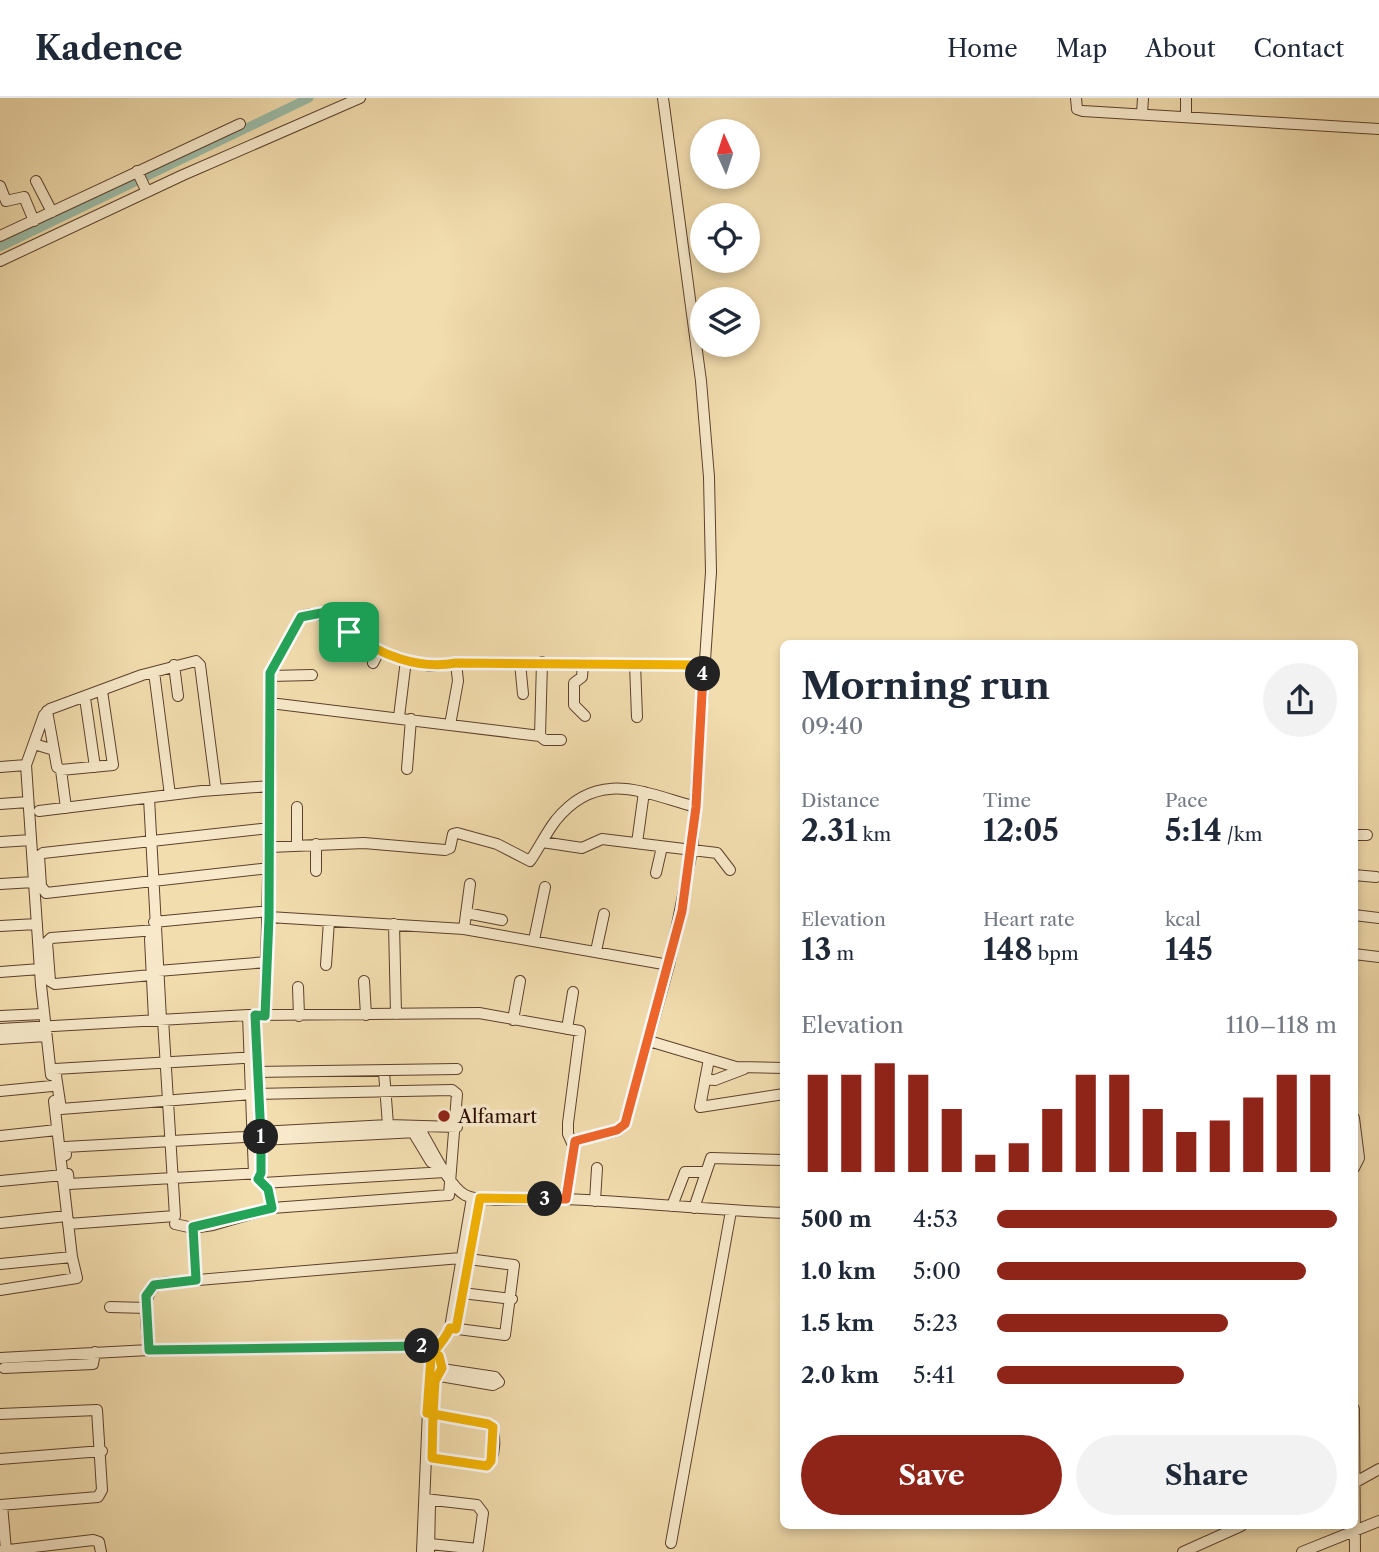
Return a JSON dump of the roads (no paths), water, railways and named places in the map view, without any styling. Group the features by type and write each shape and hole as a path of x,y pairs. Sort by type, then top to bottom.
{"street":[{"path":"0,261 145,188 360,98"},
{"path":"573,1145 579,1139 617,1130 625,1124 669,965 692,851 696,805 711,572 709,477 694,322 663,98"},
{"path":"1076,98 1079,111 1379,130"},
{"path":"1142,114 1143,98"},
{"path":"1185,117 1186,98"},
{"path":"0,236 240,124"},
{"path":"138,173 145,188"},
{"path":"36,181 52,212"},
{"path":"0,186 6,201 24,197 34,221"},
{"path":"272,1208 268,1189 259,1177 254,1136 256,1015 267,962 269,914 270,676 301,617 321,613 379,651 435,666 455,663 542,662 703,665"},
{"path":"329,647 339,647 349,632"},
{"path":"373,663 379,651"},
{"path":"399,717 406,660"},
{"path":"0,1290 77,1278 72,1257 43,1014 26,765 47,711 174,665 196,661 200,666 216,789"},
{"path":"540,736 542,662"},
{"path":"448,725 458,681 455,663"},
{"path":"520,663 523,694"},
{"path":"583,663 582,677 574,683 574,705 585,716"},
{"path":"635,664 637,717"},
{"path":"174,665 178,696"},
{"path":"154,672 170,795"},
{"path":"270,676 312,675"},
{"path":"61,770 114,764 102,691"},
{"path":"85,698 95,767"},
{"path":"270,703 399,717 540,736 545,740 561,740"},
{"path":"47,711 57,767 61,770 66,808"},
{"path":"407,769 411,719"},
{"path":"33,744 54,750"},
{"path":"0,767 26,765"},
{"path":"39,811 216,789 270,786"},
{"path":"270,847 364,843 445,850 450,848 453,834 457,833 496,844 526,859 542,842 556,820 585,796 613,787 696,805"},
{"path":"637,844 644,792"},
{"path":"0,1223 173,1217 166,1063 155,973 146,799"},
{"path":"0,804 28,802"},
{"path":"297,807 297,845"},
{"path":"270,828 149,840 43,853 39,856 41,886 46,893 270,868"},
{"path":"1358,835 1367,835"},
{"path":"542,842 576,849 602,839 692,851 722,856 730,870"},
{"path":"0,842 31,840"},
{"path":"316,844 316,871"},
{"path":"656,873 662,847"},
{"path":"1358,875 1376,877"},
{"path":"0,884 34,882"},
{"path":"464,929 470,884"},
{"path":"534,940 545,887"},
{"path":"466,913 502,920"},
{"path":"267,962 51,983 47,942 51,938 269,914 328,921 464,929 669,965"},
{"path":"596,951 604,914"},
{"path":"1358,915 1379,918"},
{"path":"326,965 328,921"},
{"path":"0,926 37,924"},
{"path":"394,924 396,1014"},
{"path":"1358,954 1379,957"},
{"path":"0,971 40,969"},
{"path":"365,981 366,1015"},
{"path":"513,1020 520,981"},
{"path":"298,987 299,1016"},
{"path":"567,1029 573,992"},
{"path":"0,1039 159,1019 256,1015 482,1013 582,1033 568,1123 573,1145 566,1199"},
{"path":"0,1016 43,1014"},
{"path":"0,1029 45,1032"},
{"path":"649,1041 746,1068 780,1068"},
{"path":"175,1224 193,1227 272,1208 446,1198 445,1173 457,1127 456,1091 255,1094 61,1109 55,1069 254,1056"},
{"path":"709,1059 700,1104 705,1108 780,1095"},
{"path":"705,1079 715,1080 746,1068"},
{"path":"255,1072 457,1069"},
{"path":"384,1072 388,1125"},
{"path":"0,1091 52,1086"},
{"path":"375,1130 388,1125 415,1129"},
{"path":"445,1173 69,1184 65,1147 457,1127"},
{"path":"415,1129 429,1152 432,1163 468,1195 780,1213"},
{"path":"0,1136 57,1130"},
{"path":"694,1208 711,1158 780,1160"},
{"path":"595,1201 597,1168"},
{"path":"672,1206 685,1172 705,1172"},
{"path":"0,1181 63,1175"},
{"path":"427,1499 477,1505 483,1513 478,1549 427,1549 427,1499 430,1414 437,1351 453,1328 462,1293 468,1195"},
{"path":"671,1543 731,1210"},
{"path":"193,1227 196,1280"},
{"path":"0,1264 72,1257"},
{"path":"453,1328 464,1259"},
{"path":"149,1350 146,1296 154,1285 464,1259 514,1265 512,1298 505,1335 453,1328"},
{"path":"462,1293 512,1298"},
{"path":"110,1307 147,1308"},
{"path":"95,1353 93,1364 2,1371 3,1357 149,1350 437,1351"},
{"path":"436,1377 437,1351"},
{"path":"436,1377 495,1377 499,1382 493,1385 436,1377"},
{"path":"0,1413 97,1410 102,1451 102,1494 98,1497 1,1505 3,1551 93,1540 99,1542 101,1552"},
{"path":"430,1414 488,1424 495,1434 491,1461 487,1466 432,1458"},
{"path":"427,1499 432,1458 430,1414"},
{"path":"0,1458 102,1451"},
{"path":"1358,1478 1379,1469"},
{"path":"1301,1552 1379,1521"},
{"path":"1183,1552 1234,1529"},
{"path":"1355,1531 1355,1552"}],"waterway":[{"path":"0,247 309,98"}],"place":[{"name":"Alfamart","path":"444,1116"}]}
